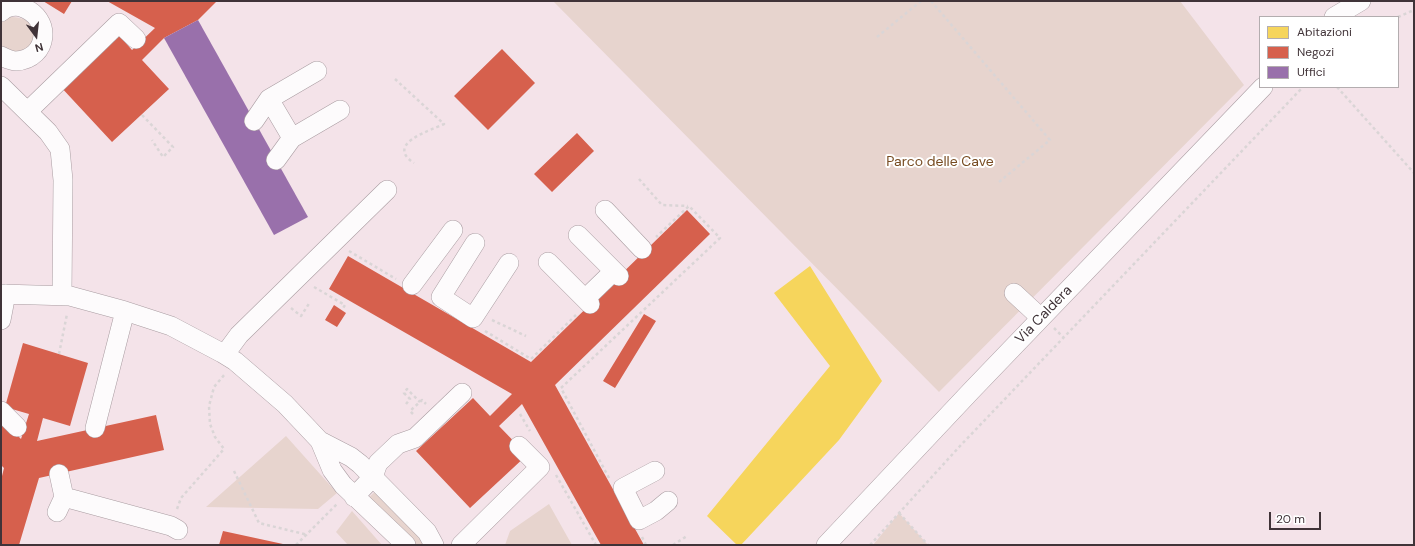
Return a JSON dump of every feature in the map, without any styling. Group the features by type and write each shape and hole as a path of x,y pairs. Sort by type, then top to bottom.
{"street":[{"path":"1336,16 1361,1"},
{"path":"1,12 4,9 18,6 32,10 41,21 44,35 39,49 29,58 8,59 7,73 1,78"},
{"path":"28,111 119,23 136,39"},
{"path":"254,121 269,99 317,71"},
{"path":"1,86 48,132 60,149 63,180 65,302"},
{"name":"Via Caldera","path":"826,545 1046,322 1262,88"},
{"path":"269,99 292,138"},
{"path":"276,160 292,138 340,110"},
{"path":"222,362 239,335 386,190"},
{"path":"605,210 646,246"},
{"path":"405,282 453,230"},
{"path":"548,262 588,302 617,273 578,235"},
{"path":"475,243 438,301 472,320 509,263"},
{"path":"1014,293 1046,322"},
{"path":"1,320 3,294 125,311 171,326 284,404 320,441 371,469 427,532 434,545"},
{"path":"95,428 125,311"},
{"path":"346,494 398,444 415,438 462,393"},
{"path":"1,411 17,427"},
{"path":"461,545 540,467 526,440"},
{"path":"320,441 332,470 346,494 406,545"},
{"path":"655,471 618,490 635,522 656,511 668,501"},
{"path":"59,474 60,504 171,526 177,523"}],"path":[{"path":"877,37 921,1"},
{"path":"931,1 1050,140 999,182"},
{"path":"1399,17 1414,10"},
{"path":"395,79 444,124 410,139 405,145 407,159 414,163"},
{"path":"870,545 960,446 1301,88"},
{"path":"1338,88 1414,173"},
{"path":"142,115 173,147 163,157 152,140"},
{"path":"618,490 561,388 720,238 688,206 662,205 639,179"},
{"path":"646,246 688,206"},
{"path":"345,249 405,282"},
{"path":"308,292 318,283"},
{"path":"314,287 345,305 342,310"},
{"path":"59,354 65,302"},
{"path":"285,313 297,302"},
{"path":"291,307 301,316 310,302"},
{"path":"472,320 531,359 588,302"},
{"path":"472,320 526,336"},
{"path":"1046,322 1064,338"},
{"path":"222,362 225,374 230,378"},
{"path":"177,523 181,498 224,449 215,437 210,424 209,406 214,386 225,374"},
{"path":"406,404 410,399 404,393 407,389 420,402"},
{"path":"520,414 526,440"},
{"path":"552,469 596,545"},
{"path":"234,471 259,523 308,535"},
{"path":"296,545 308,535 346,494"},
{"path":"899,513 928,545"},
{"path":"635,522 646,545"},
{"path":"673,545 687,536"}],"green space":[{"name":"Parco delle Cave","path":"553,1 1180,1 1244,85 939,392"},
{"path":"9,17 26,20 34,29 35,35 33,41 22,54 1,48 1,23"},
{"path":"286,436 337,493 318,509 206,507"},
{"path":"377,490 419,537 424,545 412,545 367,499"},
{"path":"549,504 572,545 505,545 510,531"},
{"path":"352,511 382,545 348,545 336,532"},
{"path":"899,513 928,545 873,545"}],"building: Abitazioni":[{"path":"810,266 882,381 839,440 741,545 737,545 707,516 830,366 774,293"}],"building: Negozi":[{"path":"43,1 72,1 64,14"},
{"path":"107,1 217,1 198,20 164,38 142,60 169,89 112,142 59,85 116,32 132,50 155,28"},
{"path":"502,49 535,83 488,130 454,96"},
{"path":"577,133 594,151 552,192 534,174"},
{"path":"687,210 710,234 555,385 644,545 601,545 522,404 499,426 527,455 470,508 416,451 473,398 490,416 512,394 329,289 348,256 531,362"},
{"path":"334,305 346,313 337,327 325,320"},
{"path":"644,314 656,321 615,388 603,381"},
{"path":"23,343 88,363 70,426 43,418 37,441 156,415 164,450 39,478 19,545 1,545 1,480 4,468 1,465 1,419 21,439 29,414 5,407"},
{"path":"223,531 283,544 283,545 219,545"}],"building: Uffici":[{"path":"198,20 308,217 274,235 164,38"}]}
